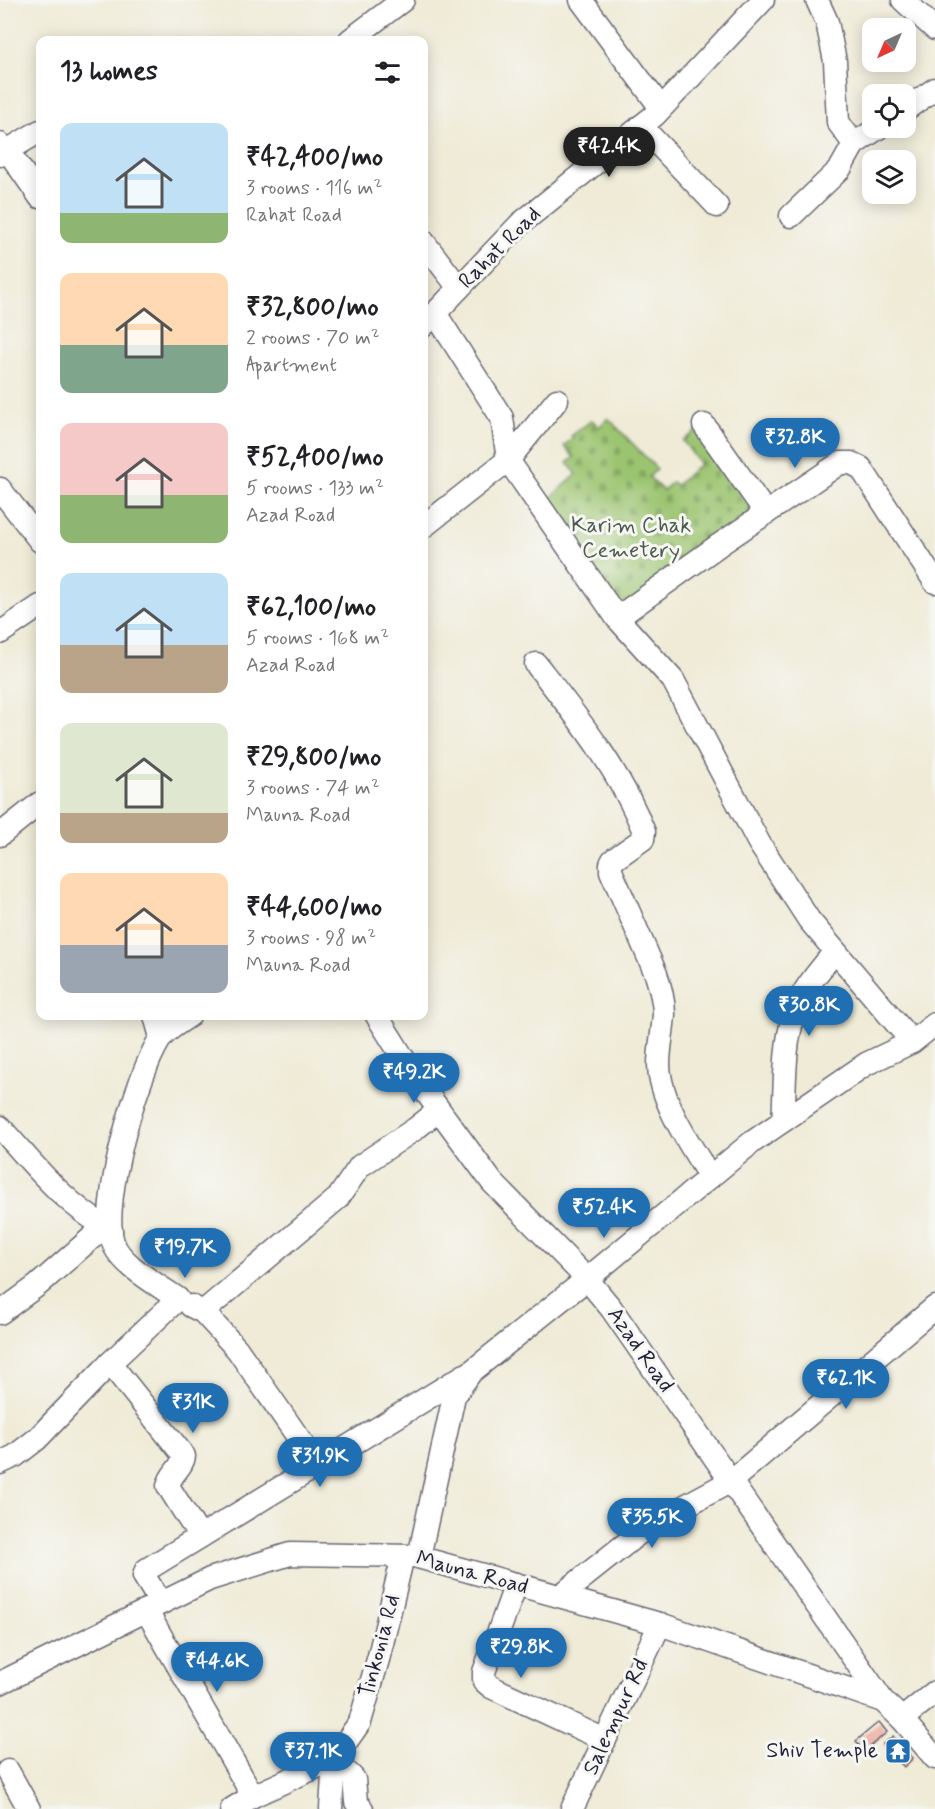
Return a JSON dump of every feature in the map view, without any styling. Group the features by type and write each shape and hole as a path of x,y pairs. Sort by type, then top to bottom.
{"street":[{"path":"355,36 403,0"},
{"path":"581,0 662,108"},
{"name":"Rahat Road","path":"429,320 520,224 662,108 763,0"},
{"path":"817,0 827,22 836,61 838,122 854,144"},
{"path":"903,0 935,29"},
{"path":"916,102 935,89"},
{"path":"641,126 717,206"},
{"path":"36,133 3,150 36,192"},
{"path":"791,216 840,169 854,144 863,138"},
{"path":"428,248 459,288"},
{"path":"429,320 502,418 508,460 617,618 673,680 759,843 809,920 912,1042"},
{"path":"428,523 508,460 557,400"},
{"path":"704,424 766,513"},
{"path":"617,618 840,463 851,463 861,468 935,582"},
{"path":"0,489 36,536"},
{"path":"0,633 36,609"},
{"path":"536,664 605,757 645,832 643,839 613,860 611,870 661,989 664,1017 659,1065 664,1089 678,1125 710,1177"},
{"path":"0,835 36,806"},
{"path":"783,1121 789,1038 794,1015 802,995 836,951"},
{"path":"177,1020 158,1026 149,1062 128,1117 107,1228 121,1256 178,1299 203,1312 237,1349 318,1466"},
{"name":"Azad Road","path":"379,1020 415,1077 492,1182 587,1279 611,1308 883,1701"},
{"path":"334,1763 245,1804 154,1606 144,1572 471,1372 751,1143 866,1064 912,1042 935,1024"},
{"path":"203,1312 338,1198 360,1166 416,1129 439,1110"},
{"path":"0,1127 66,1200 107,1228"},
{"path":"0,1313 107,1228"},
{"path":"0,1462 15,1456 36,1439 110,1363 178,1299"},
{"path":"560,1596 638,1534 731,1481 935,1307"},
{"path":"110,1363 184,1456 184,1460 170,1479 168,1486 200,1537"},
{"name":"Tinkonia Rd","path":"334,1763 360,1722 411,1556 454,1396 471,1372"},
{"name":"Mauna Road","path":"0,1683 210,1579 290,1554 411,1556 660,1624 883,1701"},
{"path":"516,1584 484,1672 484,1681 490,1687 606,1740"},
{"name":"Salempur Rd","path":"572,1809 660,1624"},
{"path":"902,1719 935,1692"},
{"path":"883,1701 902,1719 935,1758"},
{"path":"332,1809 334,1763"},
{"path":"334,1763 354,1779 356,1802 362,1809"},
{"path":"8,1771 29,1809"}],"green space":[{"name":"Karim Chak Cemetery","path":"608,418 657,469 649,477 663,491 672,482 676,485 700,464 683,441 704,425 766,513 617,618 540,507 577,474 567,463 574,457 564,446 573,438 571,436 592,420 599,427"}],"building":[{"path":"879,1722 887,1732 864,1752 856,1741"},
{"name":"Shiv Temple","path":"893,1736 913,1758 904,1767 883,1744"}],"place":[{"name":"Shiv Temple","path":"898,1751"}]}
